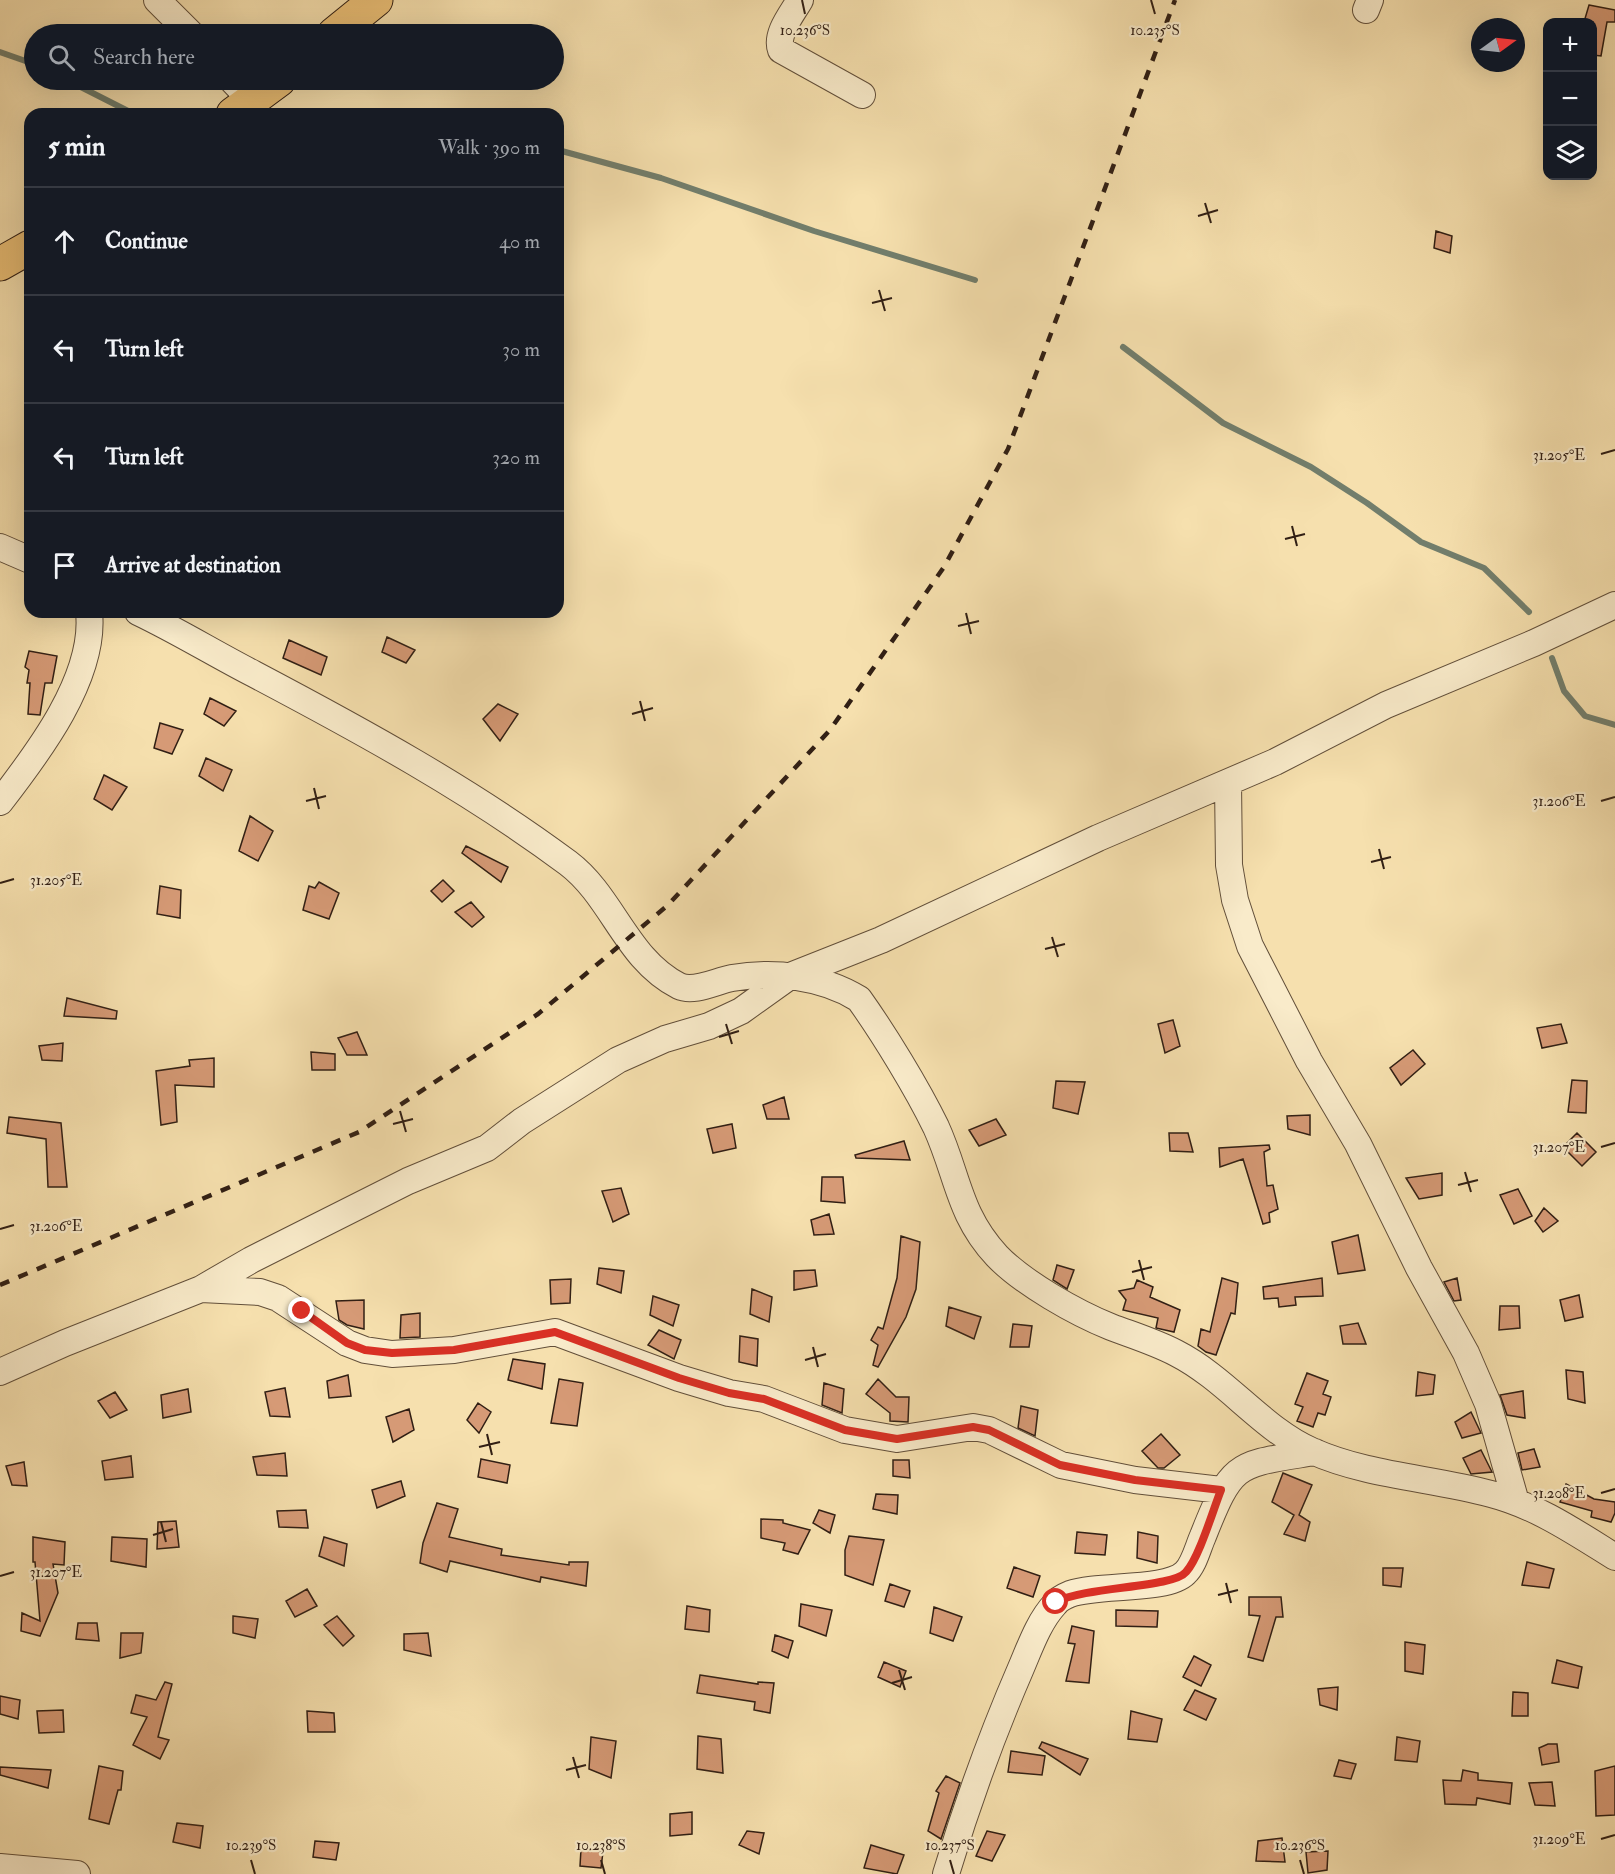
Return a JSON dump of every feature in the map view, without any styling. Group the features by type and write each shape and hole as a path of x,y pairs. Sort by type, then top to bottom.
{"main road":[{"path":"346,24 376,0"},
{"path":"239,98 257,90"},
{"path":"0,264 24,250"}],"street":[{"path":"157,0 182,24"},
{"path":"800,0 781,34 778,42 781,50 862,95"},
{"path":"0,547 24,558"},
{"path":"0,1372 65,1343 201,1289 251,1260 408,1181 487,1148 522,1121 618,1060 665,1039 710,1026 741,1011 790,976 881,940 1098,838 1228,783 1386,705 1534,643 1615,605"},
{"path":"0,802 54,728 86,657 90,618"},
{"path":"149,618 358,729 443,780 567,863 598,892 627,940 641,956 682,987 694,987 732,978 790,976 845,991 858,999 935,1125 964,1208 976,1231 999,1258 1086,1316 1175,1352 1213,1375 1292,1442 1337,1460 1492,1494 1516,1502 1552,1517 1615,1557"},
{"path":"1228,783 1229,866 1235,900 1250,946 1309,1061 1363,1154 1419,1268 1466,1353 1488,1404 1516,1502"},
{"path":"201,1289 260,1292 278,1298 347,1343 365,1350 392,1353 454,1350 555,1332 679,1378 729,1393 764,1399 845,1430 897,1439 973,1427 989,1430 1060,1465 1135,1480 1221,1490"},
{"path":"946,1874 981,1769 1013,1687 1056,1602 1071,1594 1172,1581 1186,1573 1221,1490 1232,1476 1243,1468 1262,1461 1315,1452"},
{"path":"0,1867 77,1874"}],"building":[{"path":"1589,5 1615,10 1615,22 1607,22 1601,56 1597,56 1597,18 1585,18"},
{"path":"1436,231 1452,236 1450,253 1434,248"},
{"path":"387,637 415,650 406,663 382,652"},
{"path":"289,640 327,657 321,675 283,658"},
{"path":"29,651 57,656 52,683 45,683 40,715 28,714 30,683 27,683 29,670 25,667"},
{"path":"210,698 236,711 224,726 204,714"},
{"path":"498,704 518,714 500,741 483,719"},
{"path":"160,723 183,730 172,754 154,748"},
{"path":"206,758 232,770 223,791 199,776"},
{"path":"104,775 127,787 112,810 94,799"},
{"path":"250,816 273,831 258,861 239,851"},
{"path":"466,846 508,867 501,882 462,853"},
{"path":"443,880 454,891 442,902 431,891"},
{"path":"319,882 339,893 329,919 303,910 309,886 315,888"},
{"path":"160,886 181,890 180,918 157,914"},
{"path":"471,902 484,917 472,927 455,912"},
{"path":"67,998 117,1011 116,1019 64,1016"},
{"path":"1173,1020 1180,1046 1165,1053 1158,1024"},
{"path":"1561,1024 1567,1043 1542,1048 1537,1028"},
{"path":"357,1032 367,1055 347,1055 338,1038"},
{"path":"63,1043 62,1061 42,1060 39,1046"},
{"path":"1413,1050 1425,1064 1401,1085 1390,1068"},
{"path":"311,1052 335,1054 335,1070 312,1070"},
{"path":"214,1058 214,1087 175,1085 177,1122 161,1125 156,1071 190,1066 189,1060"},
{"path":"1572,1080 1587,1081 1586,1113 1568,1112"},
{"path":"1056,1081 1085,1082 1078,1114 1053,1108"},
{"path":"784,1097 789,1119 767,1119 763,1105"},
{"path":"1310,1115 1310,1135 1288,1129 1287,1116"},
{"path":"9,1117 61,1123 67,1187 48,1187 46,1139 7,1133"},
{"path":"996,1119 1006,1135 979,1146 969,1130"},
{"path":"732,1124 736,1148 713,1153 707,1129"},
{"path":"1169,1133 1188,1133 1193,1152 1170,1151"},
{"path":"1577,1133 1596,1152 1582,1166 1563,1147"},
{"path":"904,1141 910,1160 856,1158 855,1155"},
{"path":"1269,1145 1270,1149 1264,1152 1267,1186 1273,1185 1278,1209 1269,1213 1270,1222 1263,1224 1243,1159 1220,1167 1219,1148"},
{"path":"1442,1173 1442,1195 1419,1199 1406,1178"},
{"path":"822,1177 843,1177 845,1203 821,1201"},
{"path":"621,1188 629,1214 613,1222 602,1191"},
{"path":"1518,1189 1532,1216 1514,1224 1500,1195"},
{"path":"1544,1208 1558,1221 1543,1232 1535,1221"},
{"path":"829,1214 834,1234 814,1235 811,1220"},
{"path":"1358,1235 1365,1270 1338,1274 1332,1242"},
{"path":"901,1236 920,1242 916,1289 906,1317 878,1367 873,1365 878,1345 871,1340 878,1327 883,1329 897,1278"},
{"path":"1057,1265 1074,1270 1067,1289 1053,1280"},
{"path":"599,1268 624,1271 621,1293 597,1284"},
{"path":"815,1270 817,1286 794,1290 794,1271"},
{"path":"1222,1278 1238,1283 1235,1314 1231,1313 1216,1355 1198,1346 1201,1329 1210,1332"},
{"path":"1322,1278 1323,1296 1295,1297 1296,1305 1279,1307 1278,1298 1264,1299 1263,1287"},
{"path":"1457,1278 1461,1300 1454,1301 1444,1282"},
{"path":"571,1279 570,1303 551,1304 550,1280"},
{"path":"1137,1280 1153,1287 1150,1297 1180,1310 1174,1332 1156,1328 1158,1318 1123,1310 1126,1300 1119,1291 1134,1288"},
{"path":"752,1289 772,1297 769,1322 750,1314"},
{"path":"1579,1295 1583,1317 1565,1321 1560,1300"},
{"path":"653,1296 679,1305 673,1326 650,1315"},
{"path":"364,1300 364,1329 347,1325 339,1320 336,1301"},
{"path":"1500,1306 1519,1306 1520,1328 1499,1330"},
{"path":"949,1307 981,1317 974,1339 946,1326"},
{"path":"420,1313 420,1337 400,1338 401,1315"},
{"path":"1358,1323 1366,1344 1343,1344 1340,1326"},
{"path":"1013,1324 1032,1326 1029,1347 1010,1347"},
{"path":"659,1330 681,1340 674,1359 648,1345"},
{"path":"740,1336 758,1339 757,1366 739,1362"},
{"path":"513,1359 545,1364 542,1389 508,1380"},
{"path":"1566,1370 1583,1372 1585,1403 1568,1399"},
{"path":"1418,1372 1435,1375 1433,1394 1416,1396"},
{"path":"1307,1373 1328,1381 1323,1394 1331,1397 1325,1415 1318,1413 1313,1427 1297,1421 1303,1407 1295,1404"},
{"path":"348,1375 351,1396 329,1398 327,1381"},
{"path":"559,1379 583,1383 577,1426 551,1423"},
{"path":"878,1379 896,1397 909,1397 908,1422 890,1421 890,1413 866,1394"},
{"path":"824,1383 844,1389 842,1413 822,1405"},
{"path":"285,1388 290,1417 270,1416 265,1392"},
{"path":"188,1389 191,1412 163,1418 161,1395"},
{"path":"1523,1391 1525,1418 1507,1415 1500,1395"},
{"path":"115,1392 127,1410 110,1418 98,1401"},
{"path":"478,1403 491,1412 479,1433 467,1420"},
{"path":"1021,1406 1038,1410 1035,1436 1018,1428"},
{"path":"409,1409 414,1430 393,1442 386,1417"},
{"path":"1471,1412 1481,1433 1462,1438 1455,1422"},
{"path":"1161,1434 1180,1455 1164,1468 1158,1468 1142,1451"},
{"path":"1534,1449 1540,1467 1522,1470 1518,1453"},
{"path":"1481,1450 1492,1472 1471,1474 1463,1458"},
{"path":"285,1453 287,1476 257,1475 253,1457"},
{"path":"131,1456 133,1477 105,1480 102,1461"},
{"path":"481,1459 510,1465 507,1483 478,1477"},
{"path":"893,1460 909,1460 910,1478 893,1476"},
{"path":"24,1462 27,1486 12,1485 6,1466"},
{"path":"1283,1473 1312,1485 1299,1515 1310,1522 1305,1541 1284,1534 1294,1515 1272,1502"},
{"path":"401,1481 405,1496 377,1508 372,1490"},
{"path":"1566,1484 1594,1499 1615,1502 1615,1513 1611,1522 1591,1517 1592,1511 1560,1502"},
{"path":"876,1494 898,1495 897,1514 873,1509"},
{"path":"437,1503 458,1509 449,1537 502,1549 501,1555 569,1565 569,1562 588,1562 586,1586 541,1577 540,1582 450,1561 447,1572 420,1563 423,1543"},
{"path":"306,1510 308,1528 279,1527 277,1511"},
{"path":"819,1510 835,1515 830,1533 813,1523"},
{"path":"761,1519 783,1520 783,1523 810,1530 798,1554 783,1550 785,1543 761,1538"},
{"path":"176,1521 179,1547 157,1549 158,1522"},
{"path":"1077,1532 1107,1535 1105,1555 1075,1553"},
{"path":"1138,1532 1158,1536 1157,1563 1137,1558"},
{"path":"849,1536 884,1540 873,1585 845,1575 845,1550"},
{"path":"33,1537 65,1542 64,1565 53,1564 58,1593 40,1636 21,1631 22,1613 40,1621 35,1562 33,1562"},
{"path":"112,1537 147,1539 146,1567 111,1561"},
{"path":"324,1537 347,1544 344,1566 319,1556"},
{"path":"1527,1562 1554,1569 1549,1588 1522,1585"},
{"path":"1014,1567 1040,1576 1033,1597 1007,1588"},
{"path":"1383,1568 1403,1568 1401,1587 1383,1585"},
{"path":"890,1584 910,1591 904,1607 885,1601"},
{"path":"307,1589 317,1606 295,1617 286,1601"},
{"path":"1249,1597 1281,1597 1283,1617 1276,1617 1263,1661 1248,1657 1260,1616 1249,1615"},
{"path":"801,1604 832,1610 826,1636 799,1626"},
{"path":"687,1606 710,1610 709,1632 685,1629"},
{"path":"934,1607 962,1617 953,1641 930,1633"},
{"path":"1116,1610 1158,1611 1157,1627 1116,1626"},
{"path":"233,1616 258,1619 255,1638 233,1633"},
{"path":"337,1616 354,1636 343,1646 324,1625"},
{"path":"78,1623 97,1623 99,1641 76,1639"},
{"path":"1072,1626 1094,1631 1089,1683 1066,1681 1075,1644 1068,1643"},
{"path":"121,1633 143,1633 141,1653 120,1658"},
{"path":"428,1633 431,1656 404,1650 404,1634"},
{"path":"775,1635 793,1641 788,1658 772,1651"},
{"path":"1405,1642 1425,1645 1423,1674 1405,1671"},
{"path":"1194,1656 1211,1665 1201,1686 1183,1677"},
{"path":"1557,1660 1582,1667 1578,1688 1552,1683"},
{"path":"884,1662 906,1671 900,1687 878,1677"},
{"path":"700,1675 758,1684 758,1682 774,1683 770,1713 754,1710 755,1702 697,1693"},
{"path":"165,1682 172,1684 158,1737 169,1740 160,1759 133,1745 147,1717 131,1713 136,1695 156,1700"},
{"path":"1338,1687 1337,1710 1320,1705 1318,1689"},
{"path":"1195,1690 1216,1699 1206,1720 1184,1710"},
{"path":"1513,1692 1528,1693 1528,1716 1512,1716"},
{"path":"0,1696 20,1700 18,1719 0,1714"},
{"path":"63,1710 64,1732 39,1733 37,1711"},
{"path":"307,1711 334,1713 335,1732 308,1732"},
{"path":"1131,1711 1162,1719 1157,1742 1128,1739"},
{"path":"698,1736 721,1739 723,1773 697,1769"},
{"path":"591,1737 616,1741 611,1778 589,1769"},
{"path":"1397,1737 1420,1741 1417,1762 1395,1760"},
{"path":"1042,1742 1088,1759 1080,1775 1039,1748"},
{"path":"1548,1744 1557,1744 1559,1762 1542,1765 1539,1748"},
{"path":"1011,1751 1045,1756 1042,1775 1008,1772"},
{"path":"1339,1760 1356,1764 1351,1779 1334,1776"},
{"path":"99,1766 123,1771 121,1790 118,1790 109,1824 89,1819"},
{"path":"1615,1766 1615,1815 1596,1816 1595,1771"},
{"path":"0,1767 51,1770 48,1788 0,1775"},
{"path":"1463,1770 1478,1773 1478,1780 1512,1783 1510,1804 1477,1798 1476,1805 1445,1804 1443,1780 1461,1781"},
{"path":"946,1776 960,1783 941,1839 928,1831 939,1793 936,1791"},
{"path":"1552,1782 1555,1806 1535,1805 1529,1783"},
{"path":"692,1812 692,1834 670,1836 670,1814"},
{"path":"177,1823 203,1826 200,1848 173,1842"},
{"path":"747,1831 764,1833 759,1854 739,1845"},
{"path":"987,1831 1005,1835 992,1861 976,1856"},
{"path":"1282,1838 1285,1862 1256,1861 1258,1841"},
{"path":"315,1841 339,1843 336,1860 313,1857"},
{"path":"871,1845 904,1855 897,1874 864,1868"},
{"path":"581,1849 603,1852 601,1868 580,1866"},
{"path":"1328,1851 1327,1870 1308,1873 1306,1852"}],"waterway":[{"path":"0,52 24,60"},
{"path":"87,90 122,108"},
{"path":"564,152 661,178 814,231 975,280"},
{"path":"1123,347 1223,423 1311,467 1367,503 1421,542 1484,568 1529,612"},
{"path":"1552,658 1564,691 1585,716 1615,725"}],"railway":[{"path":"0,1285 359,1132 538,1014 668,905 830,730 944,567 1008,449 1175,0"}],"route":[{"path":"302,1311 347,1343 365,1350 392,1353 454,1350 510,1342 543,1332 555,1332 571,1336 679,1378 729,1393 764,1399 845,1430 897,1439 973,1427 1003,1435 1060,1465 1135,1480 1221,1490 1186,1573 1172,1581 1104,1588 1071,1594 1056,1602"}]}
